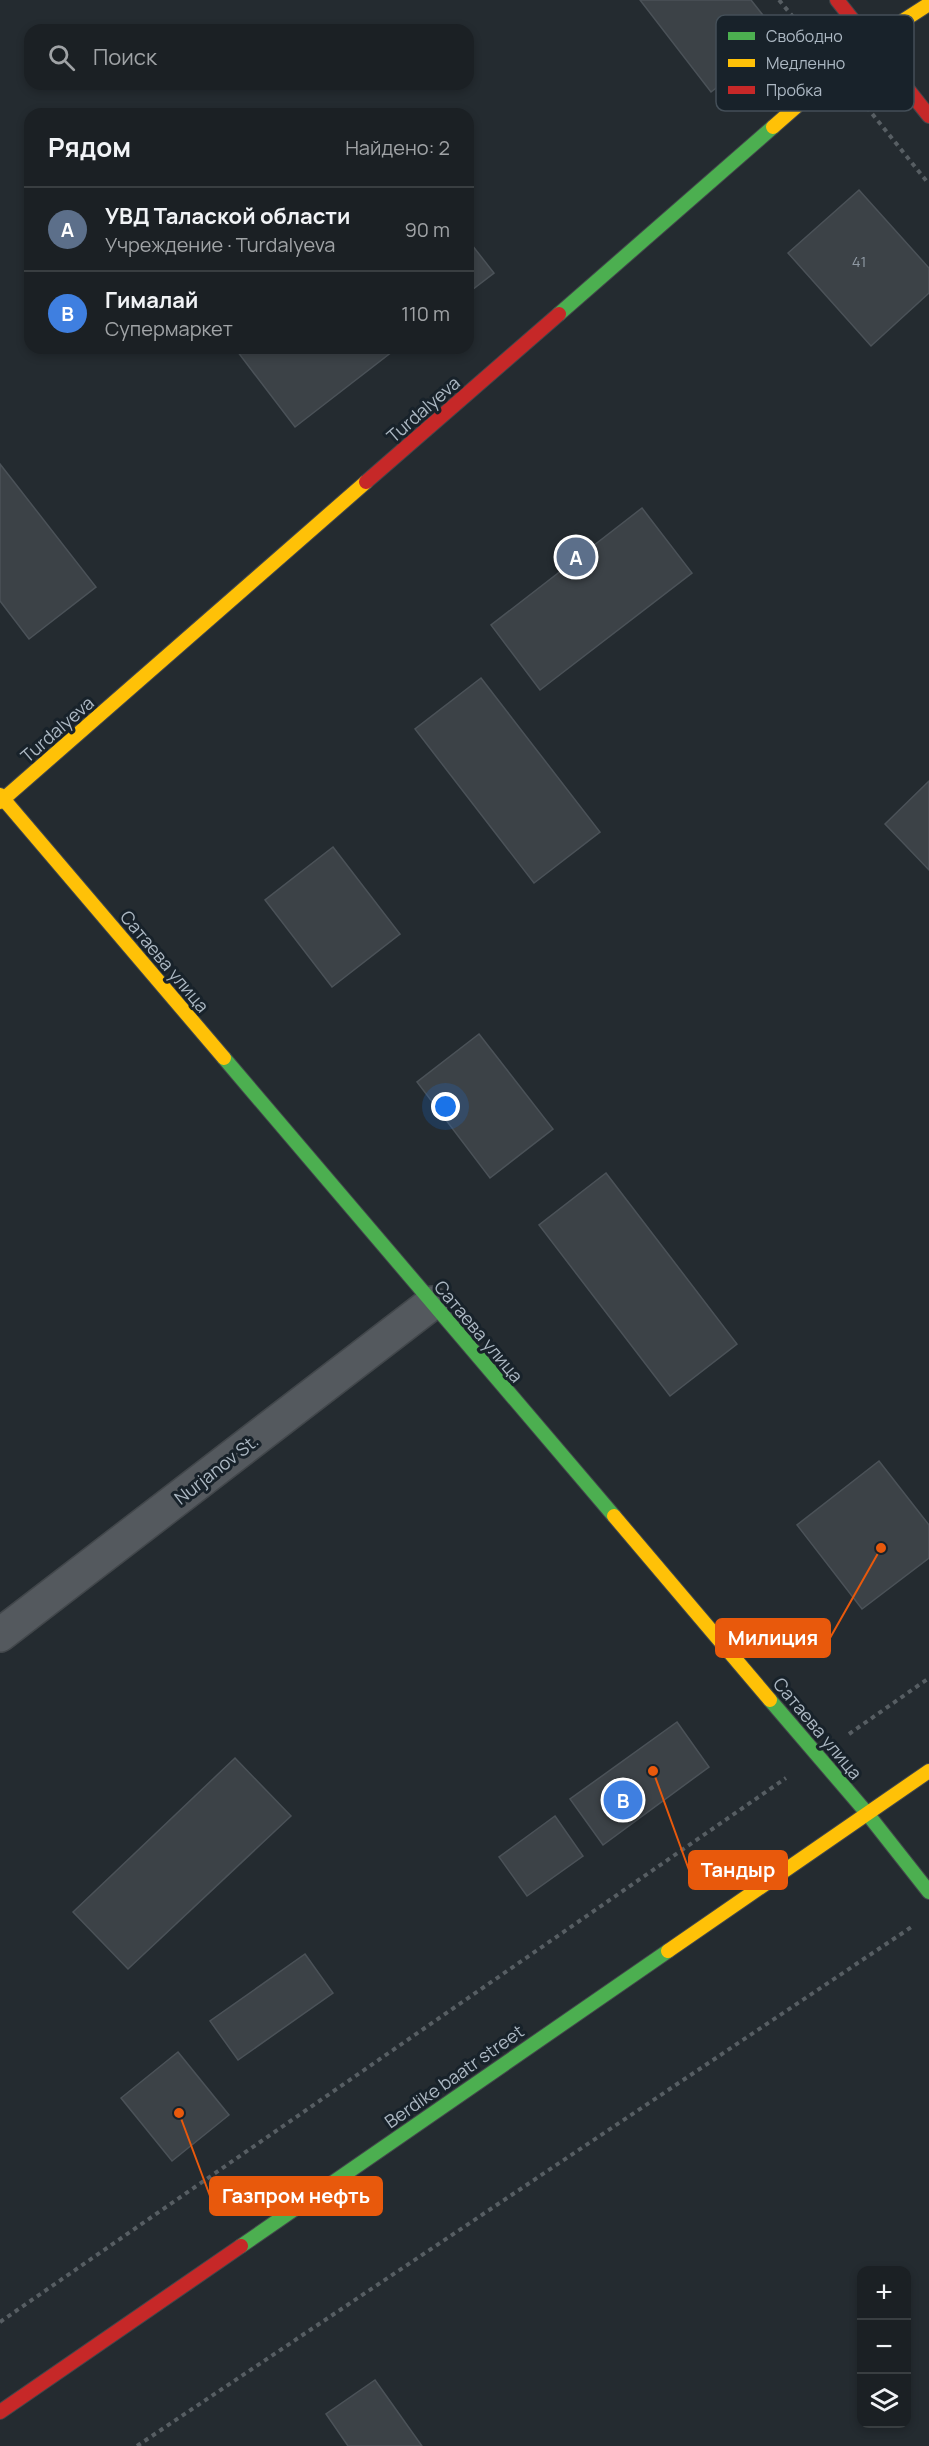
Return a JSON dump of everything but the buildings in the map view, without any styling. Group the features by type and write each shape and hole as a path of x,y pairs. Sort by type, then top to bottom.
{"street":[{"path":"837,0 849,15"},
{"name":"Turdalyeva","path":"912,15 929,4"},
{"path":"914,97 929,116"},
{"name":"Turdalyeva","path":"1,799 791,111"},
{"name":"Сатаева улица","path":"1,799 866,1812 929,1892"},
{"name":"Nurjanov St.","path":"0,1635 432,1303"},
{"name":"Berdike baatr street","path":"0,2412 866,1812 929,1771"}],"path":[{"path":"0,2322 929,1678"},
{"path":"137,2446 919,1922"}],"traffic: fast":[{"path":"559,314 773,127"},
{"path":"224,1058 614,1516"},
{"path":"770,1700 866,1812 929,1892"},
{"path":"241,2246 668,1951"}],"traffic: slow":[{"path":"912,15 929,4"},
{"path":"773,127 791,111"},
{"path":"0,802 366,482"},
{"path":"0,795 224,1058"},
{"path":"614,1516 770,1700"},
{"path":"668,1951 929,1771"}],"traffic: jam":[{"path":"837,0 849,15"},
{"path":"914,97 929,116"},
{"path":"366,482 559,314"},
{"path":"0,2412 241,2246"}],"place":[{"name":"УВД Талаской области","path":"576,557"},
{"name":"Милиция","path":"881,1548"},
{"name":"Тандыр","path":"653,1771"},
{"name":"Гималай","path":"623,1800"},
{"name":"Газпром нефть","path":"179,2113"}]}
